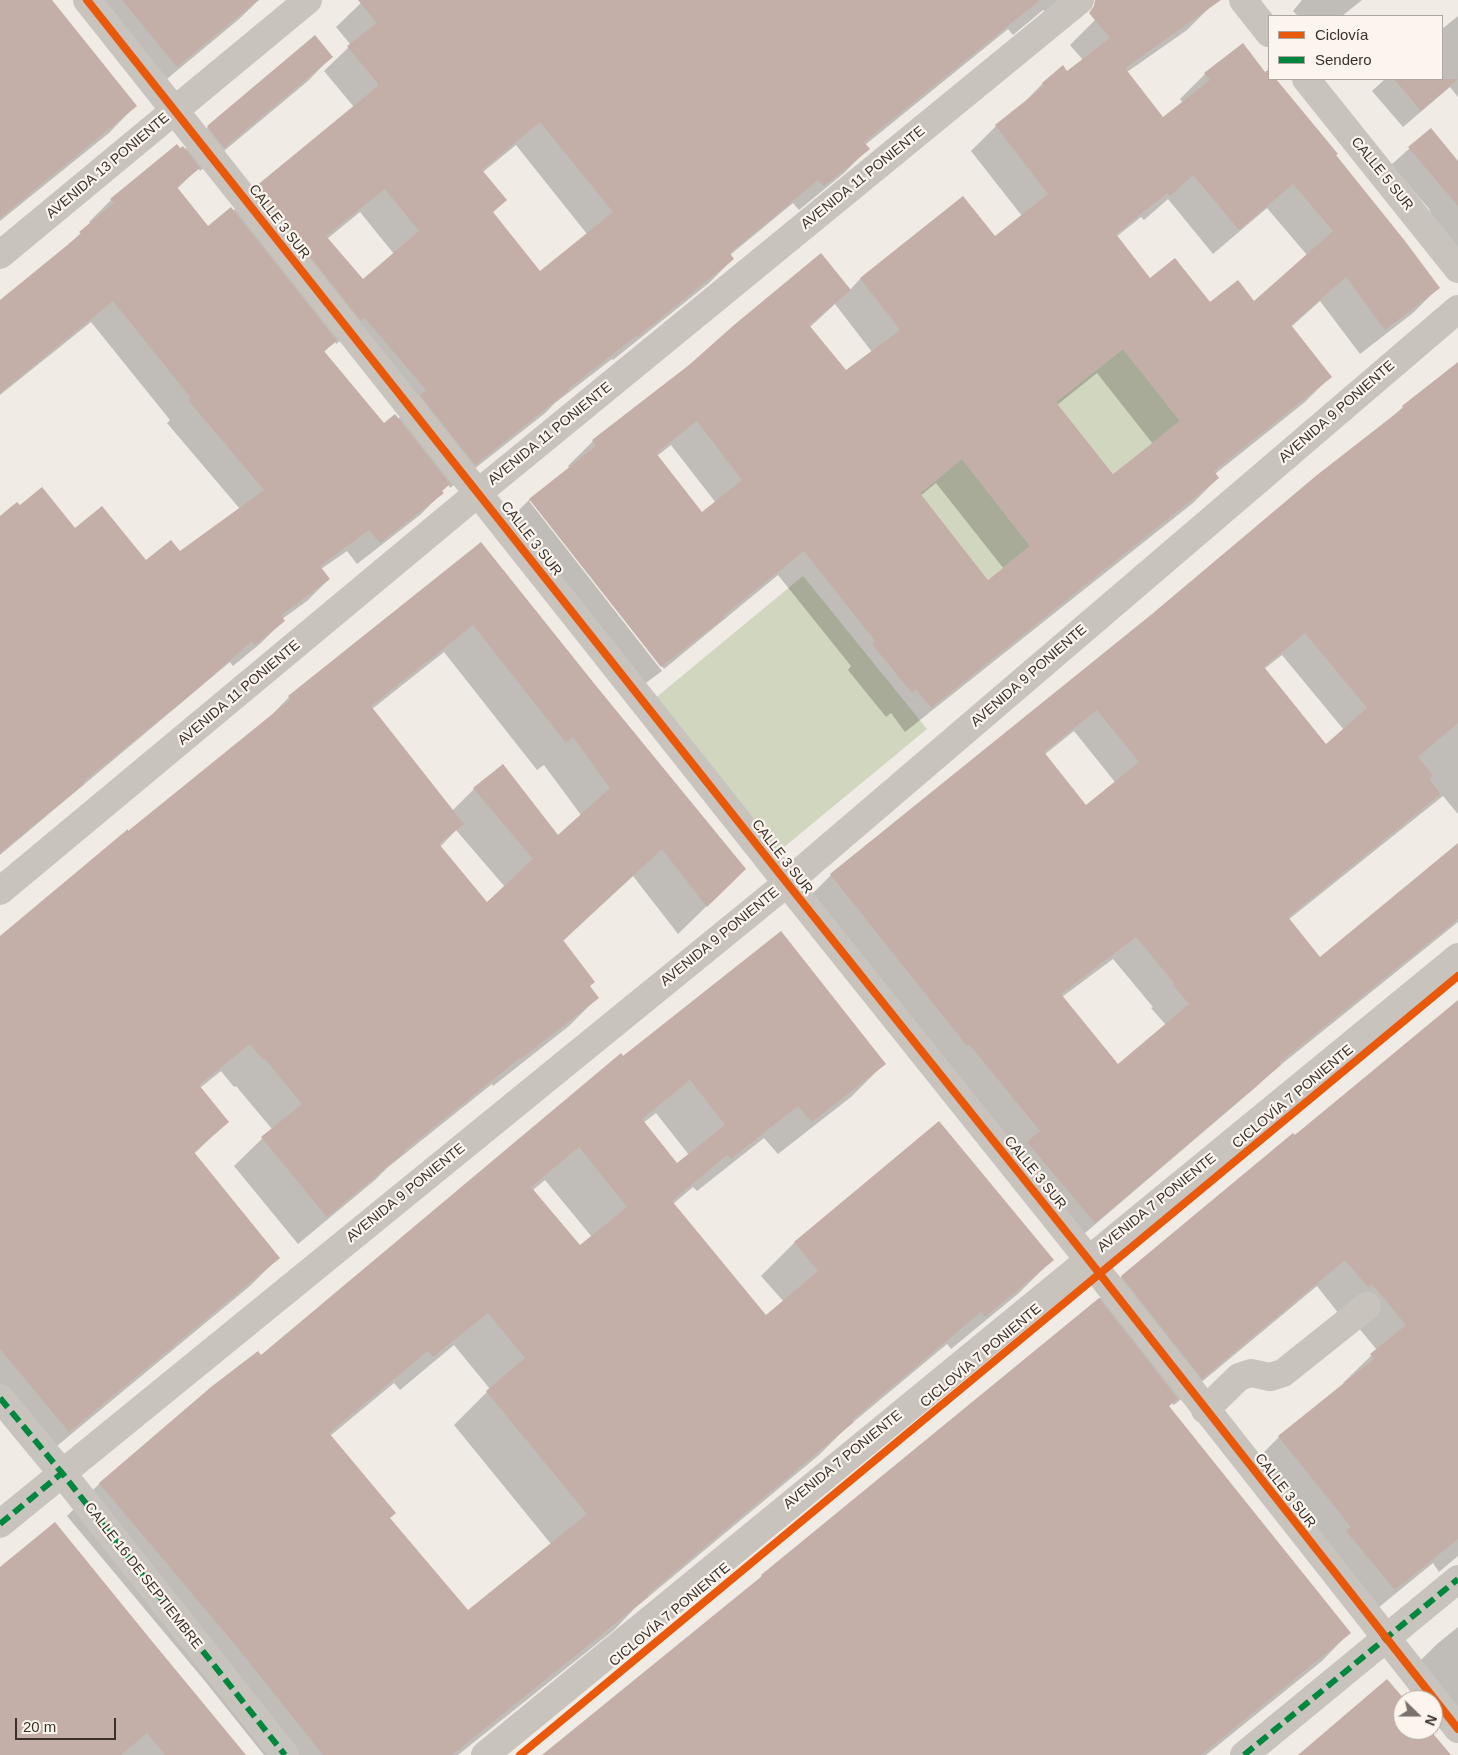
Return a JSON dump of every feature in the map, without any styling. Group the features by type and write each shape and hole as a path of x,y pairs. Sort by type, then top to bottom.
{"street":[{"name":"CALLE 3 SUR","path":"87,0 787,883 1088,1259 1458,1729"},
{"name":"AVENIDA 13 PONIENTE","path":"0,255 308,0"},
{"name":"AVENIDA 11 PONIENTE","path":"0,891 478,493 1080,0"},
{"path":"1243,0 1268,32"},
{"name":"CALLE 5 SUR","path":"1307,80 1458,269"},
{"name":"AVENIDA 9 PONIENTE","path":"0,1524 787,883 1458,309"},
{"name":"AVENIDA 7 PONIENTE","path":"485,1755 1458,957"},
{"path":"1205,1410 1239,1377 1251,1373 1270,1377 1283,1373 1367,1306"},
{"name":"CALLE 16 DE SEPTIEMBRE","path":"0,1398 62,1473 285,1755"},
{"path":"1244,1755 1458,1579"}],"green space":[{"path":"1123,349 1180,421 1113,474 1056,402"},
{"path":"962,459 1030,546 988,580 920,493"},
{"path":"803,576 927,729 772,857 648,704"}],"building":[{"path":"0,0 52,0 137,106 0,218"},
{"path":"122,0 258,0 177,67"},
{"path":"358,0 1040,0 864,142 870,149 824,186 818,180 730,253 734,259 637,337 568,389 475,465 420,395 426,390 365,318 361,321 255,187 379,85 347,46 377,23","holes":["540,122 613,212 540,271 493,212 507,200 482,170","385,189 419,231 363,279 326,236"]},
{"path":"1095,0 1221,0 1125,68 1163,117 1210,80 1204,73 1243,43 1265,72 1268,70 1268,80 1277,80 1338,154 1336,155 1440,288 1385,330 1346,277 1291,325 1332,377 1214,471 1219,478 931,708 916,689 912,693 872,644 875,641 804,551 723,616 724,618 661,667 529,499 596,446 592,440 689,365 821,253 851,290 809,325 846,370 900,330 860,278 963,196 995,236 1048,194 995,125 1044,86 1042,83 1063,65 1067,71 1110,38 1089,13 1094,6","holes":["1193,175 1239,230 1293,184 1333,231 1254,301 1238,280 1210,302 1175,258 1150,278 1116,234 1167,193 1170,196","1123,349 1180,421 1113,474 1056,402","697,421 742,480 702,512 656,453","962,459 1030,546 988,580 920,493"]},
{"path":"315,35 333,57 224,148 207,126"},
{"path":"1458,79 1421,111 1395,80"},
{"path":"1431,128 1458,161 1458,206 1408,147"},
{"path":"177,144 180,148 183,146 200,168 177,187 208,226 231,207 337,341 324,351 384,423 395,414 450,484 442,491 444,493 380,543 369,530 320,566 330,579 281,615 285,621 255,645 252,641 189,696 83,782 84,784 0,853 0,516 17,502 20,505 42,487 75,528 102,506 146,560 171,540 180,551 264,490 188,400 191,398 113,301 0,393 0,300 81,234 79,232 114,203 110,199"},
{"path":"1458,362 1458,723 1418,757 1433,775 1429,779 1441,794 1288,917 1320,957 1458,843 1458,919 1279,1063 1281,1065 1095,1223 1027,1142 1040,1131 969,1044 967,1046 830,874 1152,614 1317,475 1403,408 1402,406","holes":["1305,633 1367,708 1326,744 1264,667","1097,710 1139,762 1086,805 1044,752","1136,937 1189,1004 1118,1064 1061,994"]},
{"path":"481,542 746,869 707,907 662,849 563,940 595,982 590,986 599,998 521,1057 404,1151 327,1217 261,1137 302,1104 265,1059 263,1060 250,1044 199,1085 229,1122 194,1152 280,1258 69,1432 0,1349 0,936 128,829 128,831 291,699 288,696","holes":["473,625 566,743 573,737 610,788 558,835 503,764 473,788 533,859 487,902 439,844 464,824 371,706"]},
{"path":"781,931 886,1064 812,1122 798,1106 731,1159 727,1155 672,1201 766,1315 818,1271 794,1242 939,1121 1054,1260 985,1317 981,1312 852,1420 854,1422 647,1595 648,1597 452,1755 323,1755 237,1647 99,1483 211,1387 258,1351 261,1355 621,1053 623,1056","holes":["690,1080 725,1125 677,1163 642,1119","579,1147 627,1207 580,1245 531,1187","488,1313 525,1358 486,1391 587,1514 468,1610 390,1518 396,1513 329,1433 428,1351 433,1357"]},
{"path":"1458,1000 1458,1539 1395,1590 1346,1531 1351,1527 1278,1436 1374,1359 1370,1354 1406,1325 1372,1284 1368,1287 1345,1260 1202,1379 1121,1276 1293,1133 1295,1135"},
{"path":"1099,1298 1178,1399 1169,1406 1351,1633 1201,1755 542,1755 762,1576"},
{"path":"55,1522 246,1755 165,1755 147,1733 121,1755 0,1755 0,1567"},
{"path":"1387,1679 1396,1690 1393,1690 1393,1740 1438,1740 1451,1755 1298,1755"}],"marked path":[{"path":"0,1398 62,1473 285,1755"},
{"path":"0,1524 62,1473"},
{"path":"1244,1755 1458,1579"}],"cycle path":[{"path":"87,0 787,883 1088,1259 1458,1729"},
{"name":"CICLOVÍA 7 PONIENTE","path":"520,1755 1458,976"}]}
